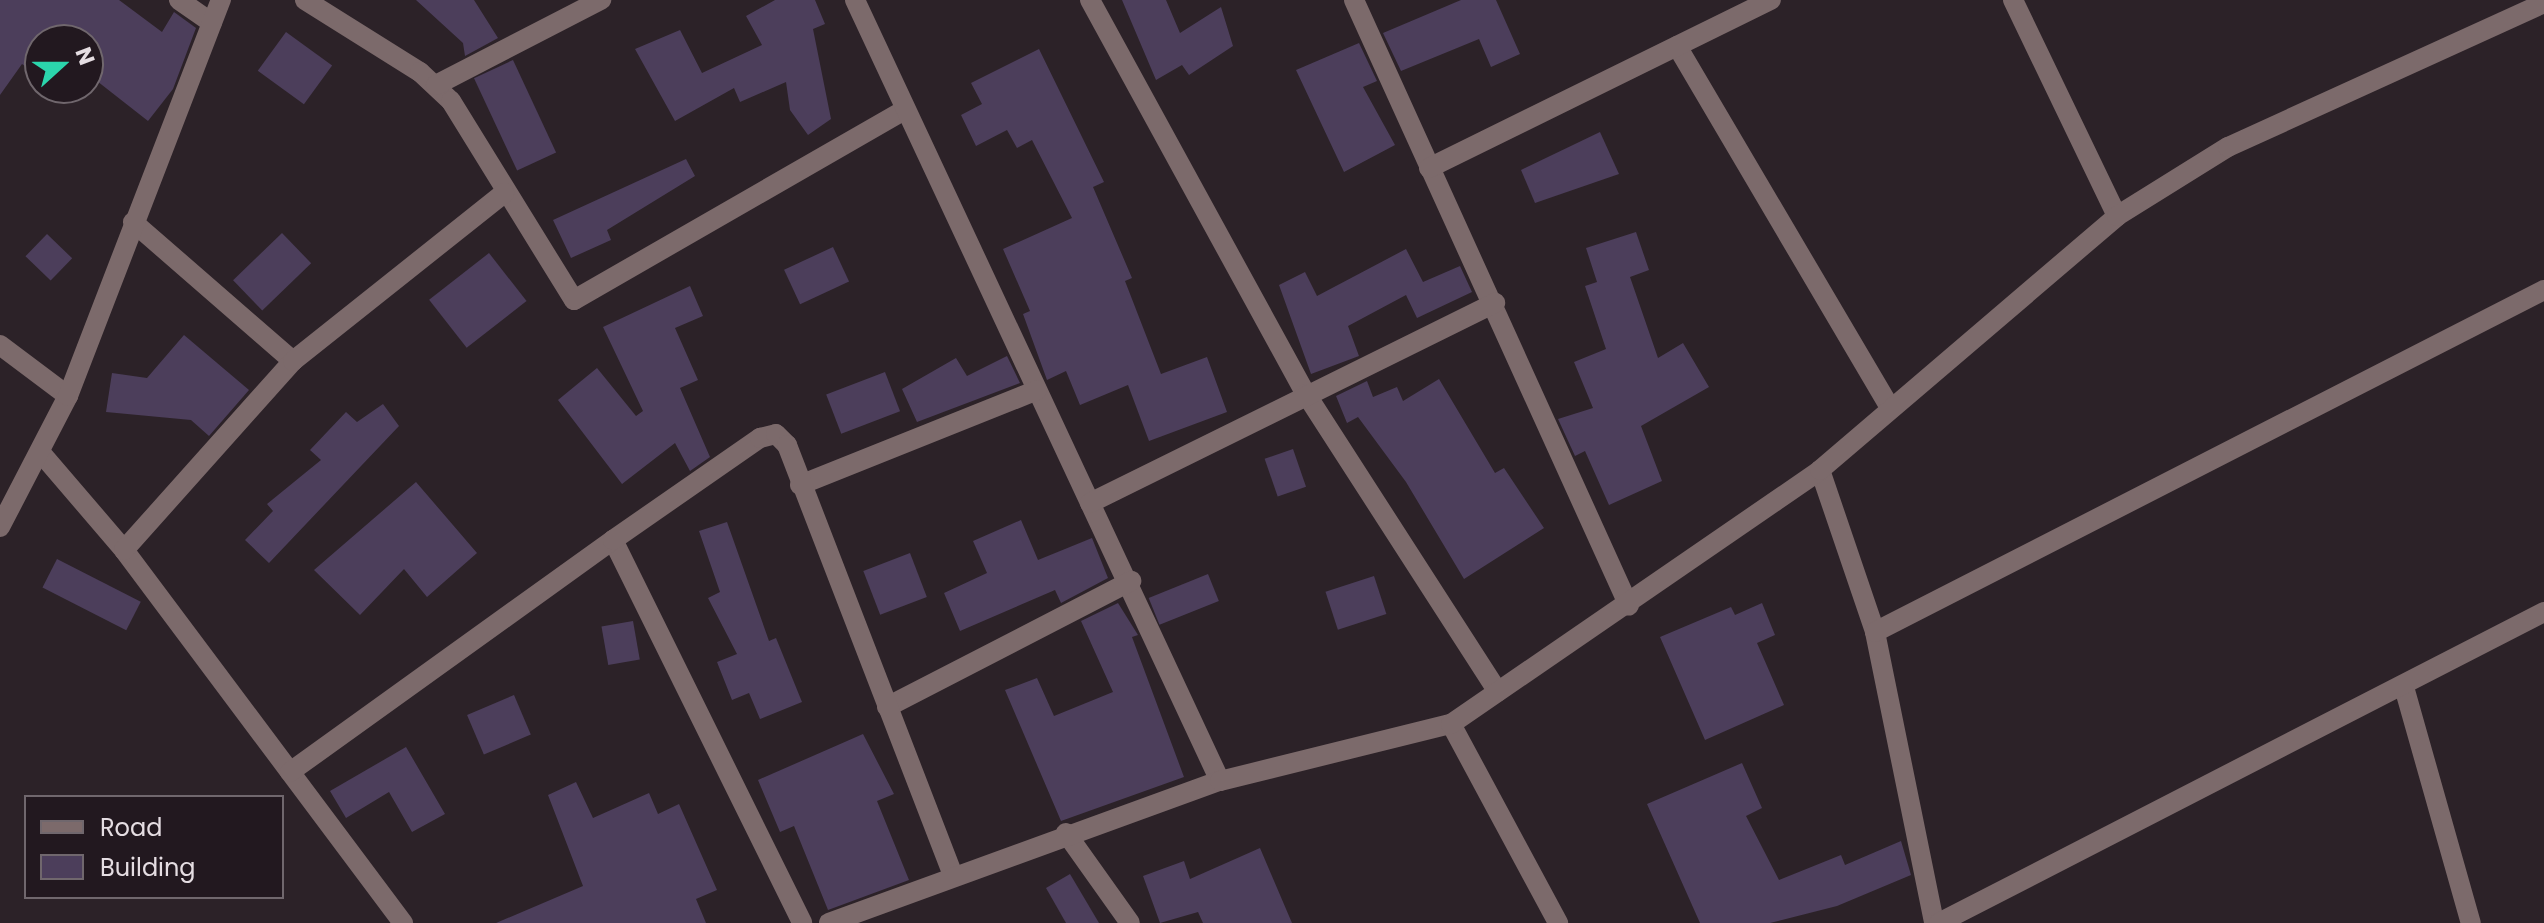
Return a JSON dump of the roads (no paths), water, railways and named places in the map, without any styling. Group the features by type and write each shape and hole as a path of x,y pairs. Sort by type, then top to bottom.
{"street":[{"path":"179,0 212,23"},
{"path":"0,527 68,396 221,0"},
{"path":"305,0 436,85 468,124 504,193 574,300 903,111"},
{"path":"436,85 601,0"},
{"path":"855,0 903,111 1090,503 1131,581 1220,781"},
{"path":"1090,0 1306,394 1498,692"},
{"path":"1354,0 1429,168 1495,303 1629,606"},
{"path":"1429,168 1771,0"},
{"path":"2013,0 2117,216"},
{"path":"829,923 884,914 953,875 1220,781 1451,724 1629,606 1820,470 1889,406 2117,216 2228,147 2544,3"},
{"path":"1677,46 1889,406"},
{"path":"124,550 293,361 504,193"},
{"path":"133,222 293,361"},
{"path":"1875,632 2544,290"},
{"path":"1090,503 1495,303"},
{"path":"0,345 68,396"},
{"path":"800,485 1037,390"},
{"path":"290,772 613,540 767,436 782,438 953,875"},
{"path":"41,453 124,550 403,923"},
{"path":"1820,470 1875,632 1936,923 2404,687 2544,612"},
{"path":"613,540 802,923"},
{"path":"887,707 1131,581"},
{"path":"2404,687 2471,923"},
{"path":"1451,724 1558,923"},
{"path":"1066,833 1130,923"}]}
